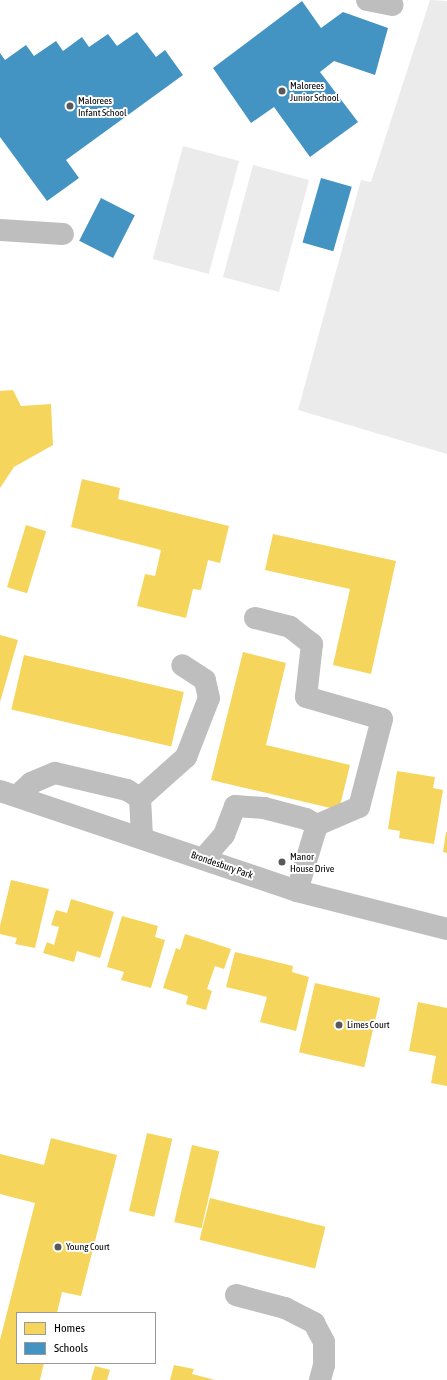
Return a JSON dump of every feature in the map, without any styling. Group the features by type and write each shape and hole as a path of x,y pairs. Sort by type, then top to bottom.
{"street":[{"path":"367,0 393,5"},
{"path":"0,230 63,234"},
{"path":"255,618 290,627 312,644 306,697 382,719 359,807 317,825 297,891"},
{"path":"140,798 186,757 210,698 205,680 182,666"},
{"path":"8,794 55,773 127,790 140,798"},
{"name":"Brondesbury Park","path":"8,794 142,837 297,891 447,928"},
{"path":"140,798 142,837"},
{"path":"203,859 224,835 235,806 264,808 306,819 317,825"},
{"path":"236,1295 285,1308 314,1323 324,1342 324,1365 320,1380"}],"shaded area":[{"path":"430,0 447,1 447,454 298,410 361,180 371,182"},
{"path":"183,146 239,161 209,274 153,259"},
{"path":"253,165 309,180 279,292 223,277"}],"building: Homes":[{"path":"13,390 21,406 51,404 53,445 14,467 0,488 0,391"},
{"path":"82,479 120,488 118,499 229,526 220,563 208,560 201,590 193,589 186,618 137,606 145,574 155,576 161,550 71,527"},
{"path":"26,525 46,531 27,593 7,587"},
{"path":"273,534 396,561 371,674 333,665 350,589 265,570"},
{"path":"0,635 18,640 0,702"},
{"path":"243,652 286,663 266,745 350,765 339,810 211,780"},
{"path":"24,655 184,692 171,746 11,710"},
{"path":"397,771 435,777 433,788 443,790 434,844 399,838 400,831 388,829"},
{"path":"447,832 447,853 443,852"},
{"path":"11,880 49,889 35,948 15,944 17,938 0,934 0,926"},
{"path":"71,899 114,912 100,958 77,951 74,962 43,953 47,942 54,945 59,927 51,925 56,910 67,913"},
{"path":"122,916 158,926 155,937 165,940 151,988 121,980 124,972 107,967"},
{"path":"185,934 231,949 224,969 215,966 207,989 212,991 206,1010 186,1004 188,996 163,988 176,948 180,950"},
{"path":"235,952 293,966 292,972 309,977 296,1031 260,1022 267,997 226,987"},
{"name":"Limes Court","path":"315,983 380,998 364,1067 299,1052"},
{"path":"418,1002 447,1008 447,1086 431,1083 436,1056 409,1051"},
{"path":"147,1133 172,1139 154,1217 129,1211"},
{"name":"Young Court","path":"51,1138 117,1155 81,1296 62,1292 57,1312 16,1312 16,1364 44,1364 40,1380 0,1380 0,1340 35,1203 0,1194 0,1154 44,1165"},
{"path":"192,1145 219,1151 202,1228 174,1222"},
{"path":"210,1198 325,1227 315,1269 200,1240"},
{"path":"174,1365 194,1369 192,1374 215,1380 170,1380"},
{"path":"95,1366 110,1370 107,1380 91,1380"}],"building: Schools":[{"name":"Malorees Junior School","path":"302,1 321,28 343,12 388,28 375,75 334,61 320,72 358,122 310,157 274,107 251,123 213,68"},
{"name":"Malorees Infant School","path":"137,32 156,57 165,50 183,75 66,160 79,178 47,201 0,137 0,53 5,60 26,45 34,56 56,41 63,51 82,37 89,47 108,34 117,46"},
{"path":"321,178 352,187 333,251 303,242"},
{"path":"101,198 135,215 113,258 79,241"}],"place":[{"name":"Malorees Junior School","path":"282,91"},
{"name":"Malorees Infant School","path":"70,106"},
{"name":"Manor House Drive","path":"282,862"},
{"name":"Limes Court","path":"339,1025"},
{"name":"Young Court","path":"58,1247"}]}
